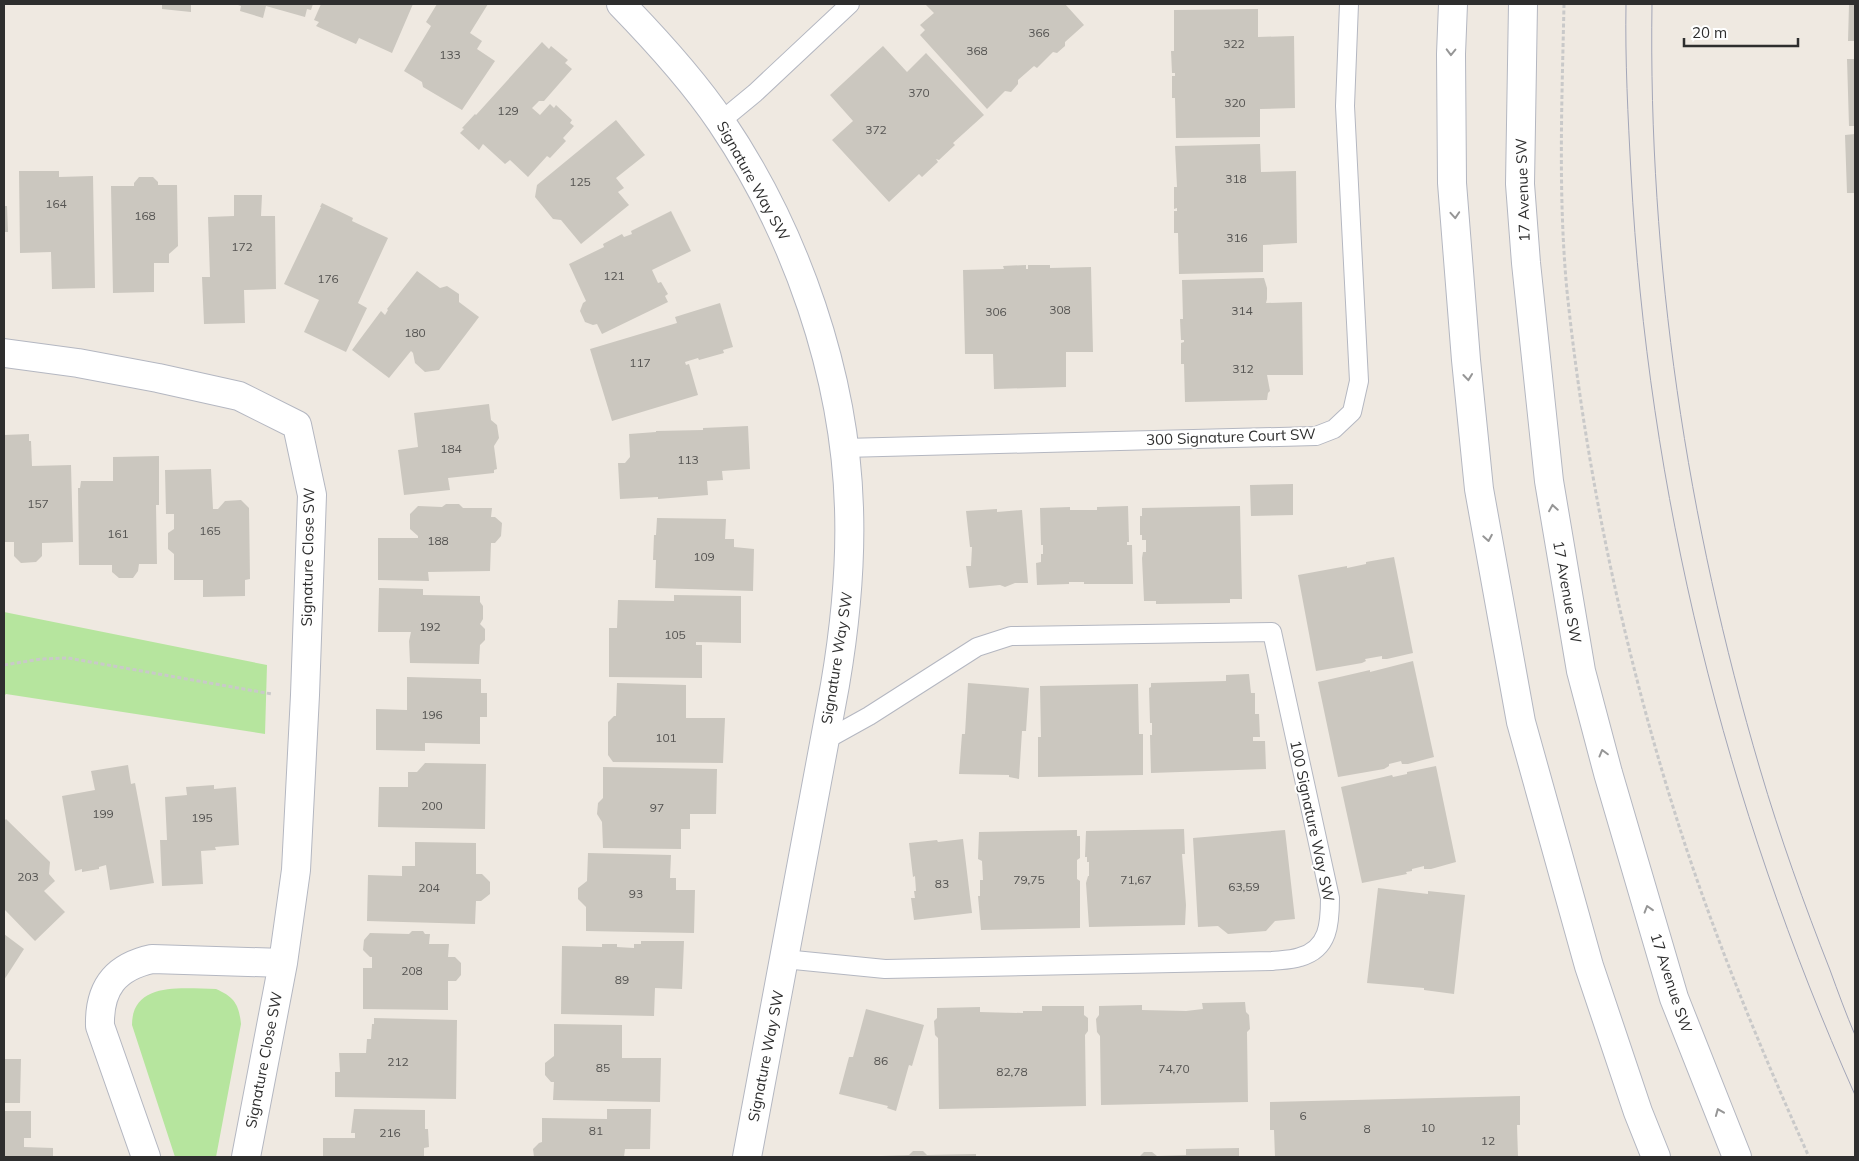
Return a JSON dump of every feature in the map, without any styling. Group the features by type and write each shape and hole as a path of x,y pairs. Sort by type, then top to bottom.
{"street":[{"name":"Signature Way SW","path":"621,4 681,70 720,121 776,218 800,273 819,330 832,378 844,448 849,507 849,567 836,685 747,1157"},
{"path":"1454,4 1451,54 1452,183 1466,360 1481,499 1521,722 1588,966 1638,1112 1656,1157"},
{"name":"17 Avenue SW","path":"1523,4 1520,184 1526,264 1549,481 1581,671 1611,782 1674,998 1737,1157"},
{"name":"Signature Close SW","path":"4,353 96,366 238,396 297,425 312,495 305,696 296,870 283,963 246,1157"},
{"path":"146,1157 100,1026 100,1010 104,994 112,980 123,970 137,962 152,959 283,963"}],"lane":[{"path":"720,121 756,93 850,4"},
{"name":"300 Signature Court SW","path":"844,448 1316,436 1334,429 1352,412 1359,381 1345,106 1349,4"},
{"name":"100 Signature Way SW","path":"784,959 885,969 1272,961 1301,957 1314,949 1320,945 1330,925 1330,898 1272,632 1011,636 977,647 869,716 824,741"}],"path":[{"path":"1564,4 1562,190 1567,289 1581,398 1609,561 1629,652 1680,830 1744,1006 1808,1157"},
{"path":"4,665 41,659 68,658 271,694 305,696"}],"green space":[{"path":"4,612 267,665 265,734 6,694 4,696"},
{"path":"216,989 231,998 237,1006 241,1024 216,1157 175,1157 132,1025 134,1011 141,1000 150,994 162,990"}],"building":[{"path":"162,4 191,4 191,12 162,9"},
{"path":"235,4 313,4 311,10 307,9 305,17 266,6 263,18 240,11 241,6"},
{"path":"321,4 413,4 392,53 359,38 356,44 316,26 319,22 314,20"},
{"path":"437,4 488,4 470,33 482,41 477,49 495,61 462,110 423,87 422,82 404,71 431,26 426,22"},
{"path":"925,4 1065,4 1084,25 1065,42 1065,46 1057,53 1053,52 1037,68 1034,66 1018,80 1018,84 1011,92 1005,91 987,109 920,35 925,30 920,25 934,13"},
{"path":"1849,5 1855,5 1855,41 1848,41"},
{"path":"1258,9 1258,37 1294,36 1295,108 1260,109 1260,137 1176,138 1175,98 1172,98 1172,76 1175,76 1175,73 1172,73 1171,51 1174,51 1174,10"},
{"path":"542,42 549,49 551,46 568,60 565,63 572,69 544,101 539,101 532,108 540,115 550,104 554,108 556,105 572,120 570,123 574,126 563,138 566,141 550,158 547,156 528,177 510,160 505,164 483,144 479,150 460,133 464,129 462,128"},
{"path":"883,46 907,72 926,53 984,115 953,143 955,145 939,160 936,159 938,162 922,177 919,174 889,202 832,140 853,121 830,95"},
{"path":"1847,59 1855,59 1855,126 1849,126"},
{"path":"616,120 645,155 616,178 624,188 618,192 629,205 581,244 561,220 553,219 535,197 537,185"},
{"path":"1855,134 1855,193 1847,193 1845,135"},
{"path":"1260,144 1261,172 1296,171 1297,243 1263,245 1263,272 1179,274 1178,233 1174,233 1174,211 1177,211 1177,208 1174,209 1174,187 1177,187 1175,146"},
{"path":"19,171 59,171 59,177 93,176 95,288 52,289 51,252 20,253"},
{"path":"139,177 153,177 158,182 158,185 177,185 178,246 169,254 169,263 154,263 154,292 113,293 111,186 134,186"},
{"path":"234,195 262,195 261,216 275,216 276,289 244,290 245,323 204,324 202,277 210,277 208,217 234,216"},
{"path":"322,203 353,218 352,221 388,238 358,303 367,308 346,352 304,332 319,300 284,284"},
{"path":"4,206 7,206 8,232 4,232"},
{"path":"671,211 691,251 652,270 658,283 661,282 668,294 665,296 668,302 602,334 597,324 593,325 585,322 580,311 583,303 586,301 569,264 604,247 603,244 622,234 624,237 632,234 631,231"},
{"path":"1026,265 1026,269 1028,269 1028,265 1050,265 1050,268 1091,267 1093,352 1066,352 1066,387 994,389 993,354 965,354 963,270 1004,269 1003,266"},
{"path":"417,271 440,288 447,286 459,294 459,302 479,317 439,370 425,372 415,363 411,351 389,378 352,350 381,311 385,315 387,309"},
{"path":"1264,278 1267,288 1266,303 1302,302 1303,375 1267,375 1270,391 1267,400 1185,402 1184,364 1181,364 1181,343 1184,342 1184,340 1181,340 1180,319 1183,319 1182,280"},
{"path":"720,303 733,347 723,350 724,353 685,362 686,365 689,364 698,395 612,421 590,349 677,323 675,317"},
{"path":"489,404 491,420 497,425 499,438 494,446 497,469 494,470 494,473 448,478 450,490 404,495 398,450 418,447 414,413"},
{"path":"748,426 750,469 722,471 723,480 707,481 708,495 658,499 658,497 620,499 618,463 625,463 630,457 629,434"},
{"path":"29,434 32,466 71,465 73,542 42,543 42,556 36,562 21,563 14,556 14,542 4,542 4,435"},
{"path":"159,456 159,505 156,505 157,564 139,564 138,571 133,578 119,578 112,572 112,565 79,565 78,488 80,488 81,481 113,481 113,457"},
{"path":"211,469 213,509 218,509 225,501 241,500 249,508 250,579 245,580 245,596 203,597 203,580 174,580 174,554 168,549 168,533 174,529 174,514 166,514 165,470"},
{"path":"1293,484 1293,515 1251,516 1250,485"},
{"path":"446,504 459,504 463,508 492,508 491,517 495,517 502,523 501,536 495,543 491,543 490,571 428,572 429,581 378,580 378,538 418,538 410,529 410,514 418,506 442,507"},
{"path":"1128,506 1129,542 1127,542 1127,545 1132,545 1133,584 1084,584 1084,582 1069,582 1069,584 1037,585 1036,563 1041,562 1041,554 1043,554 1040,508 1070,507 1070,510 1097,510 1097,507"},
{"path":"1240,506 1242,599 1230,599 1230,603 1156,604 1156,601 1144,601 1142,558 1143,552 1146,552 1146,540 1142,540 1142,535 1140,535 1142,508"},
{"path":"997,509 997,512 1022,510 1028,583 1015,583 1005,587 1000,585 969,588 966,566 971,566 972,547 970,547 966,511"},
{"path":"657,518 726,519 725,539 734,539 734,547 754,549 753,591 655,588 656,560 653,560"},
{"path":"1394,557 1413,653 1387,659 1382,659 1382,656 1365,659 1366,661 1362,663 1316,671 1298,575 1347,566 1347,568 1366,564 1366,562"},
{"path":"379,588 423,589 423,595 480,596 480,602 483,606 483,619 480,624 485,629 485,640 480,645 479,664 410,663 409,641 411,632 378,632"},
{"path":"674,595 741,596 741,643 696,642 696,645 702,645 702,678 609,677 609,628 617,628 618,600 674,601"},
{"path":"1413,661 1434,757 1408,764 1402,764 1401,761 1389,764 1384,769 1338,777 1318,682"},
{"path":"1249,674 1251,693 1255,693 1255,714 1259,714 1260,737 1253,737 1253,741 1265,741 1266,769 1151,773 1150,735 1152,735 1152,723 1150,723 1149,688 1151,683 1226,681 1226,675"},
{"path":"407,677 481,679 481,693 487,693 487,717 480,717 480,744 425,743 425,751 376,750 376,709 407,710"},
{"path":"617,683 686,685 686,718 725,718 723,763 613,762 608,755 608,722 616,716"},
{"path":"968,683 1029,688 1026,731 1022,731 1019,779 1009,777 1009,775 959,774 962,734 965,734"},
{"path":"1138,684 1139,734 1143,734 1143,775 1038,777 1038,737 1041,737 1040,686"},
{"path":"425,763 486,764 485,829 378,827 379,787 408,787 408,772 417,772"},
{"path":"128,765 131,784 135,783 154,883 110,890 106,865 99,867 99,869 82,872 82,869 75,871 62,796 95,790 91,771"},
{"path":"1436,766 1456,862 1431,869 1424,869 1424,866 1412,869 1412,871 1406,872 1407,874 1362,883 1341,787 1392,775 1393,777 1407,774 1407,772"},
{"path":"603,767 717,769 716,814 690,814 690,829 681,829 681,849 603,848 602,822 597,814 598,803 603,798"},
{"path":"214,785 214,789 236,787 239,845 215,847 216,850 201,851 203,884 162,886 160,840 167,840 165,797 187,795 186,787"},
{"path":"6,819 50,862 49,874 55,881 44,891 65,912 35,941 4,909 4,821"},
{"path":"1184,829 1185,854 1182,854 1186,905 1185,925 1089,927 1086,883 1089,876 1089,862 1087,862 1087,857 1085,857 1086,831"},
{"path":"1077,830 1077,836 1080,836 1080,858 1077,860 1077,879 1080,881 1080,928 981,930 978,896 980,896 980,880 983,880 982,861 978,859 979,832"},
{"path":"1285,830 1295,919 1275,921 1266,931 1228,934 1218,926 1198,927 1193,838"},
{"path":"963,839 972,913 914,920 911,898 915,898 914,891 916,891 909,843"},
{"path":"415,842 476,843 476,874 482,874 490,882 490,894 481,901 476,901 475,924 367,921 368,875 402,876 402,866 415,866"},
{"path":"588,853 671,855 670,878 676,878 676,890 695,890 694,933 586,931 586,907 578,899 578,888 587,881"},
{"path":"1378,888 1428,894 1428,891 1465,895 1454,994 1424,990 1424,988 1367,983"},
{"path":"412,931 423,931 425,934 430,934 429,944 449,944 448,957 455,957 461,963 461,975 456,981 448,981 448,1010 363,1009 363,968 372,968 372,957 363,950 364,940 370,933 409,934"},
{"path":"4,934 24,949 4,980"},
{"path":"641,941 684,941 682,989 655,988 654,1016 561,1014 562,946 602,947 602,944 617,944 617,947 634,948 634,944 641,944"},
{"path":"1245,1002 1246,1012 1249,1015 1250,1029 1247,1032 1248,1102 1101,1105 1100,1036 1097,1032 1096,1019 1099,1015 1099,1006 1142,1005 1142,1010 1186,1011 1203,1009 1202,1003"},
{"path":"1042,1006 1084,1006 1084,1015 1088,1018 1088,1031 1085,1035 1086,1106 939,1109 938,1038 935,1035 934,1021 937,1018 937,1008 980,1007 980,1012 1023,1013 1023,1011 1042,1011"},
{"path":"866,1009 924,1025 912,1066 909,1065 896,1111 887,1108 888,1106 839,1094 849,1057 853,1057"},
{"path":"374,1018 457,1020 456,1099 335,1097 335,1072 340,1072 339,1053 366,1053 367,1039 371,1039"},
{"path":"554,1024 622,1025 622,1058 661,1058 660,1102 553,1100 554,1082 551,1082 545,1075 545,1063 554,1056"},
{"path":"4,1059 21,1059 20,1103 4,1103"},
{"path":"1520,1096 1520,1125 1517,1125 1518,1157 1275,1157 1274,1130 1270,1130 1270,1102"},
{"path":"354,1109 425,1110 425,1129 428,1129 429,1147 424,1148 424,1157 323,1157 323,1138 355,1138 355,1133 351,1133"},
{"path":"607,1109 651,1109 650,1149 625,1149 624,1157 534,1157 533,1149 542,1142 542,1118 607,1119"},
{"path":"4,1111 31,1111 31,1138 24,1138 24,1147 53,1148 53,1157 4,1157"},
{"path":"1239,1148 1239,1157 1139,1157 1144,1152 1152,1152 1157,1156 1186,1155 1186,1149"},
{"path":"913,1151 923,1151 927,1155 976,1154 976,1157 881,1157 909,1155"}],"tram line":[{"path":"1626,4 1626,67 1631,173 1640,292 1655,410 1675,528 1701,644 1731,759 1768,873 1809,985 1855,1095"},
{"path":"1652,4 1652,101 1657,198 1665,294 1677,391 1693,486 1712,582 1734,676 1760,769 1802,895 1855,1035"}]}
